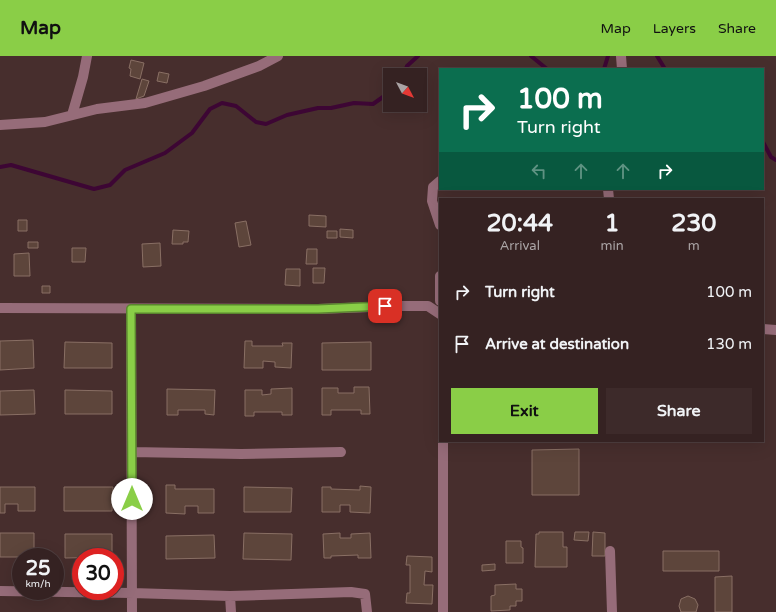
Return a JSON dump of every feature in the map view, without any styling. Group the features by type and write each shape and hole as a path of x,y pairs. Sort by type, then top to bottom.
{"street":[{"path":"72,115 83,77 87,56"},
{"path":"0,125 45,122 97,109 145,102 204,86 259,66 278,56"},
{"path":"621,56 622,68"},
{"path":"439,182 433,186 432,201 439,222"},
{"path":"0,308 318,309 428,306 439,313"},
{"path":"131,309 132,612"},
{"path":"764,329 776,330"},
{"path":"444,442 444,612"},
{"path":"132,452 241,454 341,452"},
{"path":"610,551 612,612"},
{"path":"0,591 230,596 350,592 365,594 367,612"},
{"path":"230,596 231,612"}],"building":[{"path":"131,60 144,63 140,79 130,76 131,69 129,68"},
{"path":"159,72 169,74 167,83 157,81"},
{"path":"142,79 149,81 144,96 136,99"},
{"path":"309,215 326,216 326,227 309,226"},
{"path":"18,220 27,220 27,231 18,231"},
{"path":"246,221 251,245 239,247 235,223"},
{"path":"340,229 353,230 353,238 340,237"},
{"path":"173,230 189,231 188,242 183,242 183,244 172,244"},
{"path":"327,231 337,231 337,238 327,238"},
{"path":"28,242 38,242 38,248 28,248"},
{"path":"160,243 161,266 143,267 142,244"},
{"path":"72,248 86,248 85,262 72,262"},
{"path":"307,249 317,249 317,264 306,264"},
{"path":"29,253 30,276 14,276 14,254"},
{"path":"313,268 325,268 324,283 313,283"},
{"path":"286,269 300,269 300,286 285,285"},
{"path":"42,286 50,286 50,293 42,293"},
{"path":"33,340 34,368 0,370 0,341"},
{"path":"245,341 252,341 252,346 283,346 282,343 292,343 291,368 275,367 275,362 263,361 263,368 244,368"},
{"path":"65,342 112,343 112,368 64,368"},
{"path":"371,342 371,370 322,370 322,343"},
{"path":"354,387 369,387 370,414 361,414 361,410 331,410 331,415 322,415 322,388 338,388 338,393 354,393"},
{"path":"292,388 292,415 282,415 282,412 254,412 254,416 245,416 245,390 262,390 262,395 271,394 271,389"},
{"path":"167,389 215,390 214,415 205,414 205,410 178,410 178,415 167,415"},
{"path":"34,390 35,414 0,415 0,391"},
{"path":"65,390 112,391 112,414 65,414"},
{"path":"579,449 579,495 532,495 532,450"},
{"path":"166,485 175,485 175,489 214,489 214,513 198,513 198,506 185,506 185,514 166,513"},
{"path":"360,486 371,487 370,513 350,512 350,505 340,505 340,512 322,512 322,487 331,487 331,489 360,490"},
{"path":"0,487 35,487 35,511 18,511 18,504 5,504 5,513 0,513"},
{"path":"64,487 113,487 112,511 64,511"},
{"path":"244,487 292,488 291,512 244,512"},
{"path":"539,532 563,532 563,547 567,547 567,567 535,567 536,534 539,534"},
{"path":"575,532 589,532 588,541 574,540"},
{"path":"593,532 605,533 605,556 592,556"},
{"path":"0,533 34,533 34,548 12,548 12,557 0,557"},
{"path":"244,533 292,534 291,560 243,559"},
{"path":"340,533 340,538 351,538 351,534 370,533 371,558 358,558 358,555 331,556 331,558 324,558 323,534"},
{"path":"65,534 112,534 112,548 72,548 72,558 65,558"},
{"path":"214,535 215,558 166,559 166,536"},
{"path":"506,541 521,541 521,547 523,548 523,563 506,563"},
{"path":"663,551 719,551 719,571 663,571"},
{"path":"407,556 432,557 432,572 425,571 424,585 433,585 432,604 406,603 407,593 410,593 410,565 406,565"},
{"path":"495,564 495,570 482,571 482,565"},
{"path":"732,576 732,612 715,612 715,577"},
{"path":"516,584 516,589 522,589 522,601 516,601 516,606 510,606 510,610 491,611 491,596 495,595 495,585"},
{"path":"688,596 695,599 698,605 696,612 681,612 679,606 681,599"}],"waterway":[{"path":"406,68 418,56"},
{"path":"531,56 546,68"},
{"path":"604,68 608,56"},
{"path":"657,56 664,68"},
{"path":"0,167 11,165 94,189 110,185 125,170 165,153 192,133 210,109 222,103 236,106 256,122 266,124 287,115 318,108 331,108 354,103 373,104 383,97"},
{"path":"764,144 771,157 776,160"}],"route":[{"path":"132,499 131,309 318,309 385,306"}]}
